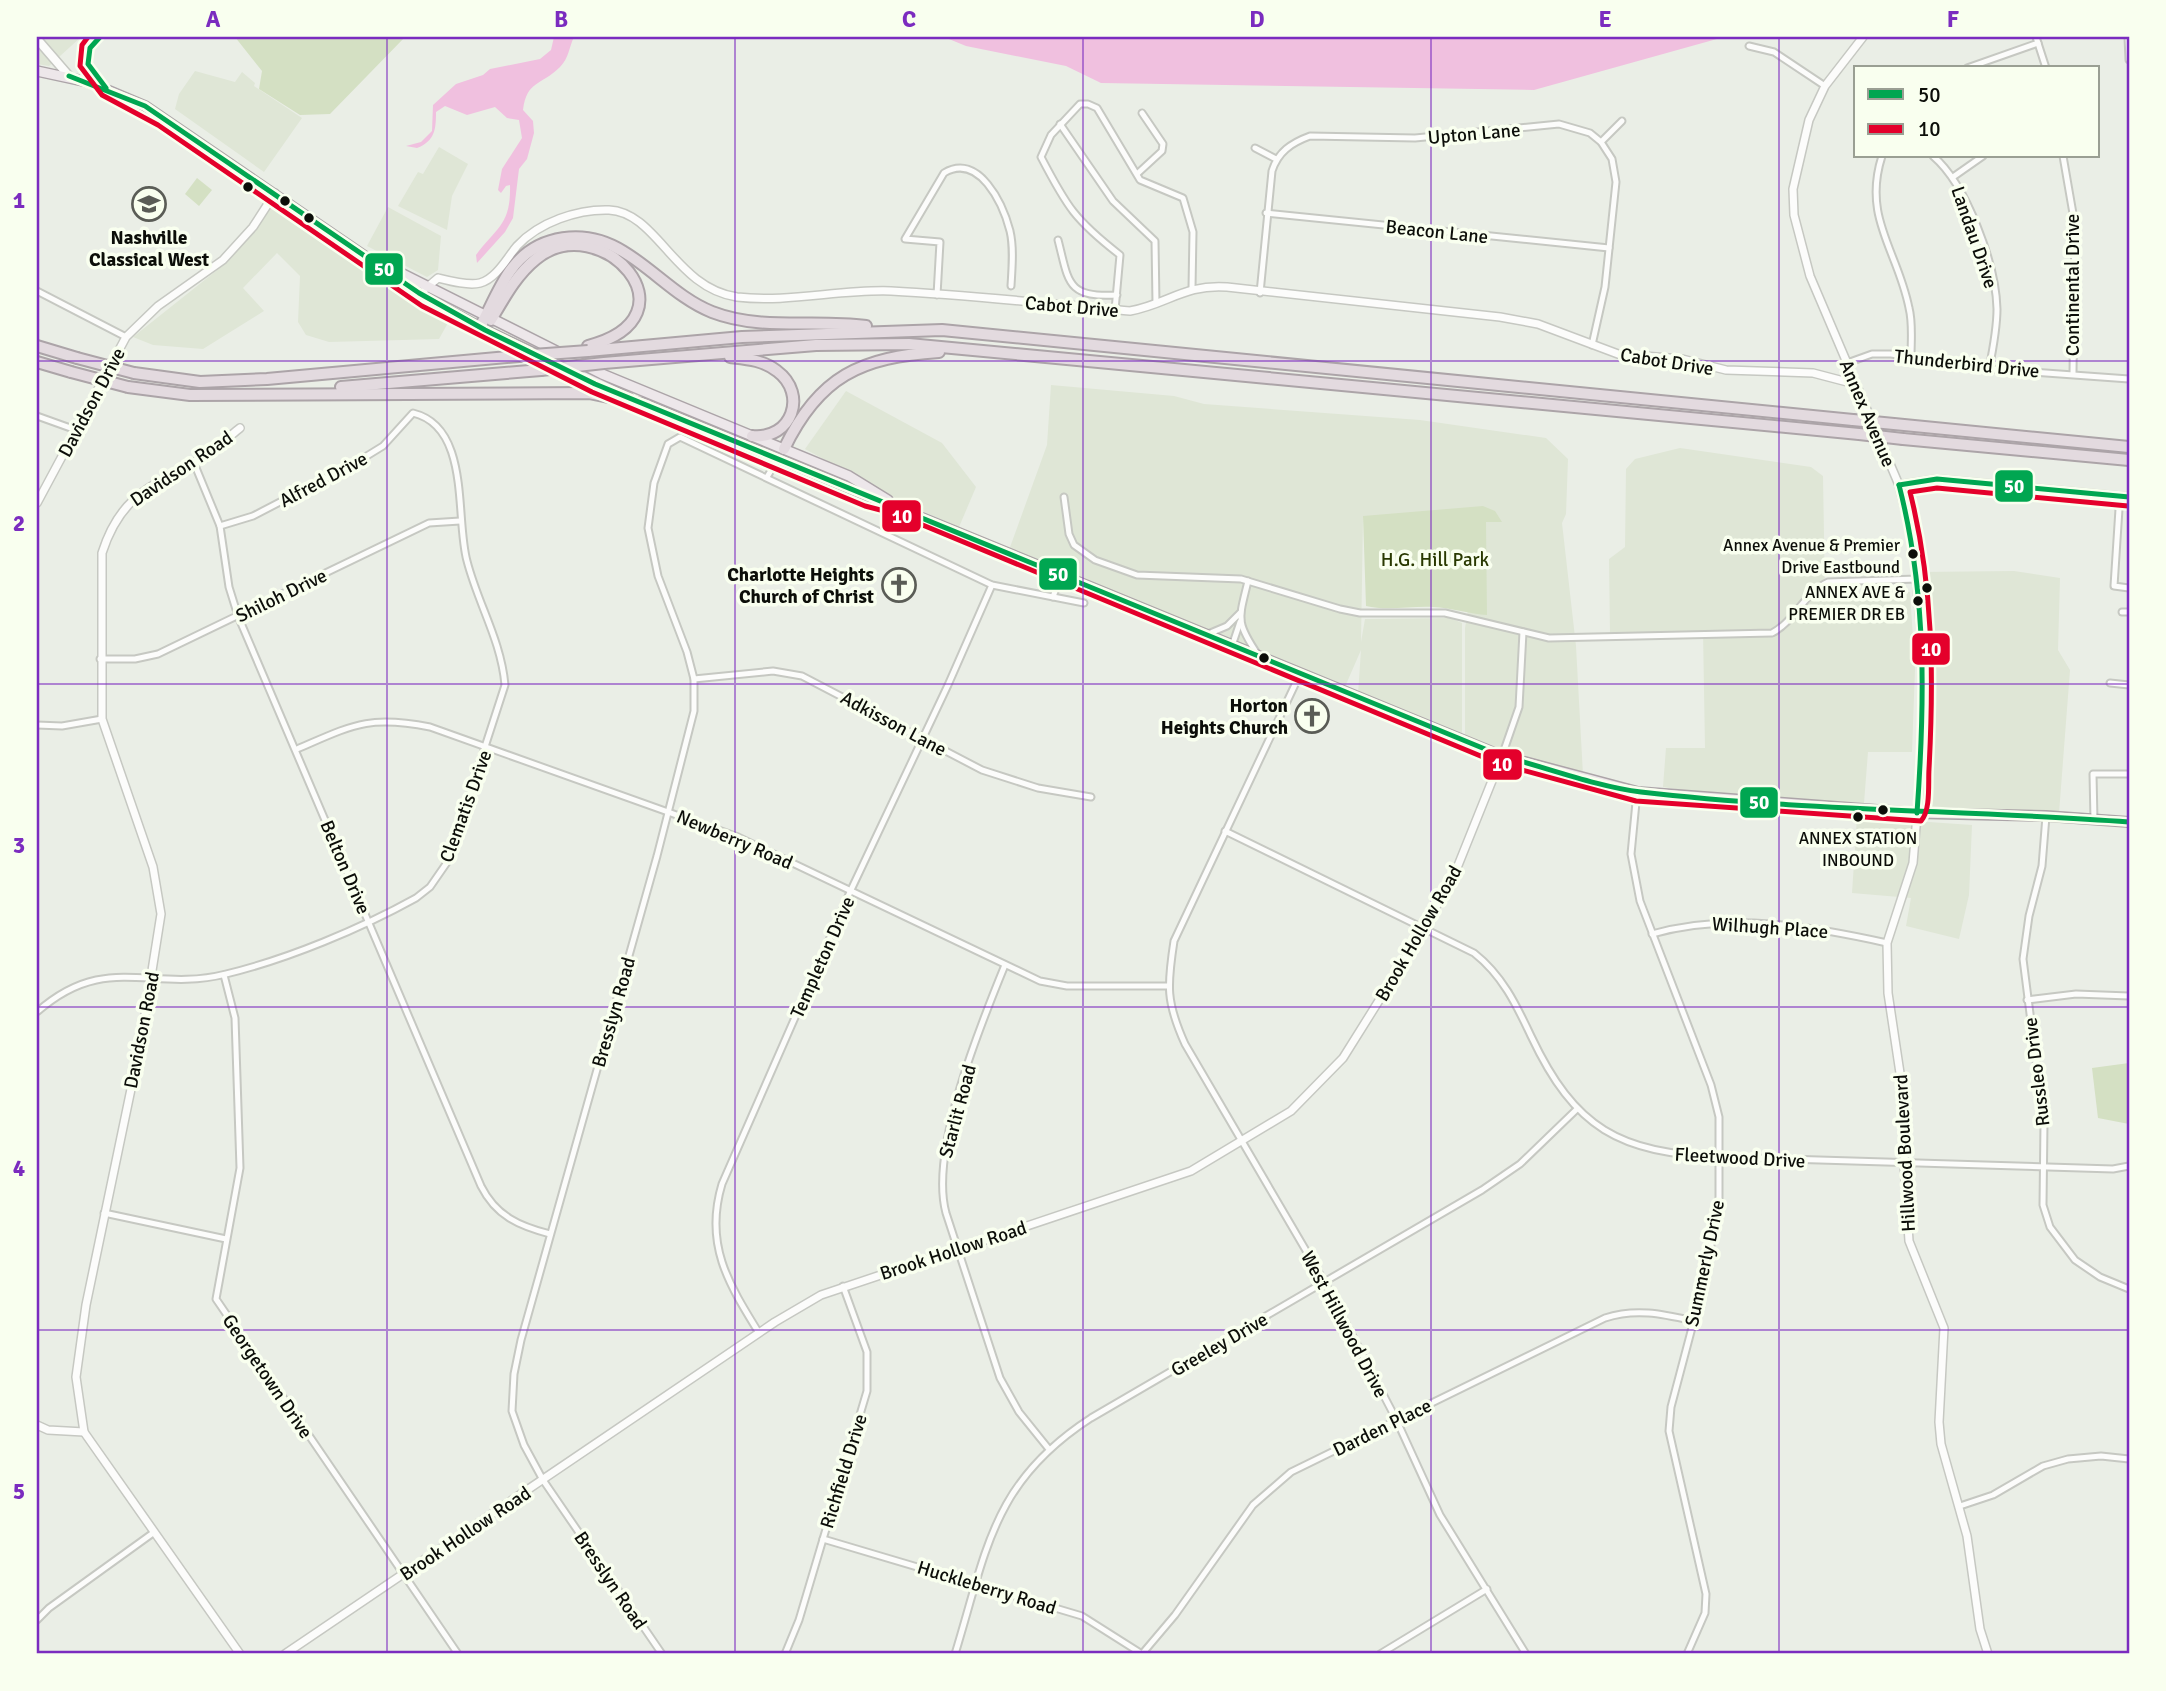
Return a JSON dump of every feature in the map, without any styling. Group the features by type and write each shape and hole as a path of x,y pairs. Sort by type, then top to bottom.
{"highway":[{"path":"485,323 511,270 532,249 556,238 573,236 601,241 623,251 690,301 732,318 754,322 852,324 893,330"},
{"path":"485,323 522,272 538,257 563,247 585,246 609,253 627,267 641,289 640,309 632,323 616,336 585,350"},
{"path":"37,346 134,373 200,382 267,379 741,337 942,330 2129,447"},
{"path":"262,393 710,353 829,345 909,344 2129,460"},
{"path":"784,449 799,418 828,385 848,371 893,356 981,350"},
{"path":"710,353 765,363 781,374 791,389 793,409 781,431 767,438 752,436"},
{"path":"37,362 128,387 190,395 589,393 647,405"}],"main road":[{"path":"37,39 69,76"},
{"path":"37,71 69,76 145,106 419,293 602,374 849,476 899,506 1259,658 1502,756 1637,792 1917,813 2046,816 2129,822"},
{"path":"366,256 429,285 485,323 595,384 868,498 899,506"},
{"path":"778,459 784,449"}],"street":[{"name":"Annex Avenue","path":"1863,37 1825,86 1809,120 1800,148 1793,189 1794,215 1810,276 1899,485 1911,528 1917,579 1924,731 1917,813"},
{"path":"2128,37 2129,60"},
{"path":"1972,66 2037,40 2045,66"},
{"path":"1749,46 1774,52 1825,86"},
{"path":"1115,310 1120,255 1082,225 1066,206 1041,157 1060,124 1080,104 1097,108 1140,180 1183,198 1193,232 1192,288"},
{"path":"1137,174 1162,151 1163,144 1142,113"},
{"path":"1592,345 1605,287 1616,182 1612,159 1601,142 1622,121"},
{"path":"1060,124 1113,201 1155,241 1156,303"},
{"name":"Upton Lane","path":"1276,159 1298,141 1310,136 1415,138 1559,124 1590,133 1601,142"},
{"path":"1255,148 1276,159 1266,213 1260,293"},
{"path":"1882,158 1875,187 1876,210 1909,307 1911,357"},
{"name":"Landau Drive","path":"1935,158 1953,177 1972,217 1995,286 1996,323 1989,369"},
{"path":"1953,177 1980,158"},
{"name":"Continental Drive","path":"2063,158 2075,236 2073,373"},
{"path":"937,295 940,242 905,239 944,173 953,168 968,168 981,175 1003,209 1011,233 1011,286"},
{"name":"Davidson Drive","path":"37,503 126,337 158,306 223,260 253,227 275,193"},
{"name":"Cabot Drive","path":"429,285 438,278 480,283 492,277 534,231 581,212 614,211 631,217 647,229 684,272 701,284 736,296 890,291 1130,311 1192,288 1217,286 1260,293 1500,317 1538,324 1618,354 1682,359 1726,370 1813,373 1855,384"},
{"name":"Beacon Lane","path":"1266,213 1609,248"},
{"path":"1058,240 1070,285 1077,290 1117,295"},
{"path":"419,293 429,285"},
{"path":"37,291 126,337"},
{"name":"Thunderbird Drive","path":"1847,363 1872,354 1989,369 2129,379"},
{"name":"Clematis Drive","path":"37,1012 73,988 101,978 125,975 183,981 224,975 277,958 369,921 416,898 440,874 448,861 505,685 503,660 467,562 460,522 461,498 451,450 427,416 413,413"},
{"name":"Alfred Drive","path":"220,526 253,516 357,462 383,446 413,413"},
{"path":"37,416 76,430"},
{"name":"Davidson Road","path":"240,428 194,463 145,487 124,507 110,530 102,553 102,719 158,887 161,914 76,1377 84,1432 240,1654"},
{"name":"Bresslyn Road","path":"662,1654 543,1480 518,1433 512,1411 512,1391 521,1340 694,710 694,679 687,649 652,554 649,514 658,470 668,444 680,437 767,477"},
{"path":"778,459 767,477 992,585 1084,603"},
{"name":"Belton Drive","path":"194,463 220,526 229,587 238,616 486,1196 504,1216 517,1224 550,1234"},
{"path":"1899,485 1937,479 2129,497"},
{"path":"2114,496 2114,502 2119,509 2115,586 2129,589"},
{"path":"1064,497 1069,534 1074,545 1110,567 1160,578 1215,577 1248,581 1340,609 1360,612 1445,612 1549,638 1772,633 1782,626 1818,587 1828,582 1917,579"},
{"name":"Shiloh Drive","path":"100,659 135,659 158,654 429,523 460,522"},
{"path":"1053,597 1061,574"},
{"path":"1248,581 1240,622 1242,632 1259,658"},
{"name":"Templeton Drive","path":"759,1333 721,1264 716,1237 717,1202 727,1171 850,892 921,737 944,694 992,585"},
{"path":"1206,635 1227,626 1240,613"},
{"path":"1232,646 1240,622"},
{"path":"1502,756 1519,707 1523,632"},
{"name":"Adkisson Lane","path":"694,679 773,671 802,676 982,770 1003,778 1091,797"},
{"path":"1167,986 1174,941 1300,674"},
{"path":"2110,684 2129,685"},
{"path":"37,725 62,726 102,719"},
{"name":"Newberry Road","path":"297,750 355,724 392,720 430,727 738,837 1050,984 1167,986"},
{"name":"Brook Hollow Road","path":"285,1654 759,1333 821,1295 1191,1171 1292,1111 1331,1074 1424,927 1457,868 1502,756"},
{"path":"2094,820 2093,774 2129,774"},
{"name":"Summerly Drive","path":"1637,792 1631,854 1640,901 1712,1085 1719,1117 1719,1204 1671,1407 1669,1431 1706,1594 1705,1613 1687,1654"},
{"name":"Hillwood Boulevard","path":"1917,813 1913,863 1888,943 1888,993 1906,1113 1904,1164 1909,1241 1944,1328 1940,1428 1948,1470 1960,1506 1980,1629 1988,1654"},
{"name":"Russleo Drive","path":"2046,816 2042,866 2025,940 2027,1000 2045,1123 2043,1205 2057,1239 2085,1268 2129,1289"},
{"name":"Fleetwood Drive","path":"1225,831 1474,953 1495,972 1508,991 1547,1068 1577,1109 1603,1130 1632,1145 1674,1156 2113,1169 2129,1166"},
{"name":"Wilhugh Place","path":"1652,934 1686,924 1719,920 1832,930 1888,943"},
{"name":"Starlit Road","path":"1005,965 981,1024 942,1163 942,1199 1000,1378 1018,1412 1048,1448"},
{"name":"Georgetown Drive","path":"224,975 235,1017 240,1095 240,1168 216,1299 458,1654"},
{"name":"West Hillwood Drive","path":"1167,986 1175,1022 1185,1044 1325,1283 1396,1419 1440,1515 1526,1654"},
{"path":"2027,1000 2076,994 2129,996"},
{"name":"Greeley Drive","path":"954,1654 974,1583 1004,1506 1048,1448 1091,1418 1497,1181 1520,1164 1577,1109"},
{"path":"104,1213 226,1239"},
{"name":"Richfield Drive","path":"785,1654 799,1620 867,1391 867,1352 843,1286"},
{"name":"Darden Place","path":"1142,1654 1258,1500 1298,1468 1605,1318 1625,1312 1649,1311 1693,1321"},
{"path":"37,1425 48,1430 84,1432"},
{"path":"1960,1506 1993,1495 2043,1466 2068,1459 2101,1456 2129,1459"},
{"path":"37,1620 49,1608 153,1533"},
{"name":"Huckleberry Road","path":"823,1538 1082,1616 1142,1654"},
{"path":"1380,1654 1487,1589"}],"shaded area":[{"path":"37,37 81,37 49,66 37,64"},
{"path":"554,37 574,37 563,64 528,93 523,110 533,121 534,133 527,159 519,169 513,218 505,232 477,263 476,255 501,225 508,209 510,185 501,193 498,190 502,169 522,138 519,120 507,118 495,107 467,115 445,106 436,112 435,129 428,142 417,148 406,146 421,142 432,131 433,105 456,84 483,75 490,69 540,59 551,50"},
{"path":"944,37 1724,37 1534,90 1101,83 1066,66 966,46"},
{"path":"195,71 235,82 242,72 255,83 254,86 302,118 264,172 175,109 179,94"},
{"path":"439,147 468,164 452,196 447,230 398,206 418,172 423,174"},
{"path":"272,207 276,207 449,321 439,339 329,342 306,335 298,322 300,276 277,253 243,288 264,311 203,349 153,345 133,337 221,267"},
{"path":"388,207 441,236 438,270 427,277 367,246"},
{"path":"1051,385 1174,396 1204,404 1420,420 1546,438 1568,459 1566,514 1562,523 1576,646 1583,775 1465,737 1465,628 1483,522 1363,518 1361,642 1365,619 1450,618 1462,623 1462,737 1358,694 1361,650 1344,689 1009,550 1047,445"},
{"path":"846,391 942,443 976,487 959,527 908,505 805,449"},
{"path":"1680,448 1811,467 1823,476 1825,594 1910,592 1915,669 1912,752 1868,752 1864,803 1713,795 1663,787 1666,748 1705,748 1703,631 1610,634 1609,559 1625,547 1626,469 1635,459"},
{"path":"2014,571 2060,578 2058,650 2070,670 2059,813 1921,808 1926,743 1919,572"},
{"path":"1857,817 1972,825 1969,895 1959,939 1906,926 1911,898 1852,893"}],"green space":[{"path":"235,37 405,37 330,114 300,115 259,89 262,71"},
{"path":"197,178 212,190 199,206 185,194"},
{"name":"H.G. Hill Park","path":"1483,506 1495,511 1502,522 1486,522 1487,615 1433,607 1366,606 1363,516"},
{"path":"2129,1063 2129,1124 2098,1118 2092,1068"}],"transit line":[{"name":"10","path":"88,37 82,45 80,66 102,95 158,125 422,306 592,392 865,506 896,514 1500,764 1636,801 1921,821 1928,796 1930,629 1923,560 1910,492 1937,488 2128,506"},
{"name":"50","path":"100,37 90,48 88,64 106,88"},
{"name":"50","path":"69,76 145,106 419,293 485,330 595,384 1502,756 1589,781 1641,792 1824,807 2129,822"},
{"name":"50","path":"1899,485 1937,479 2129,497"},
{"name":"50","path":"1899,485 1915,567 1922,648 1922,730 1917,813"}],"place":[{"name":"Nashville Classical West","path":"149,204"},
{"name":"Annex Avenue & Premier Drive Eastbound","path":"1913,554"},
{"name":"Charlotte Heights Church of Christ","path":"899,585"},
{"name":"ANNEX AVE & PREMIER DR EB","path":"1918,601"},
{"name":"Horton Heights Church","path":"1312,716"},
{"name":"ANNEX STATION INBOUND","path":"1858,817"}]}
